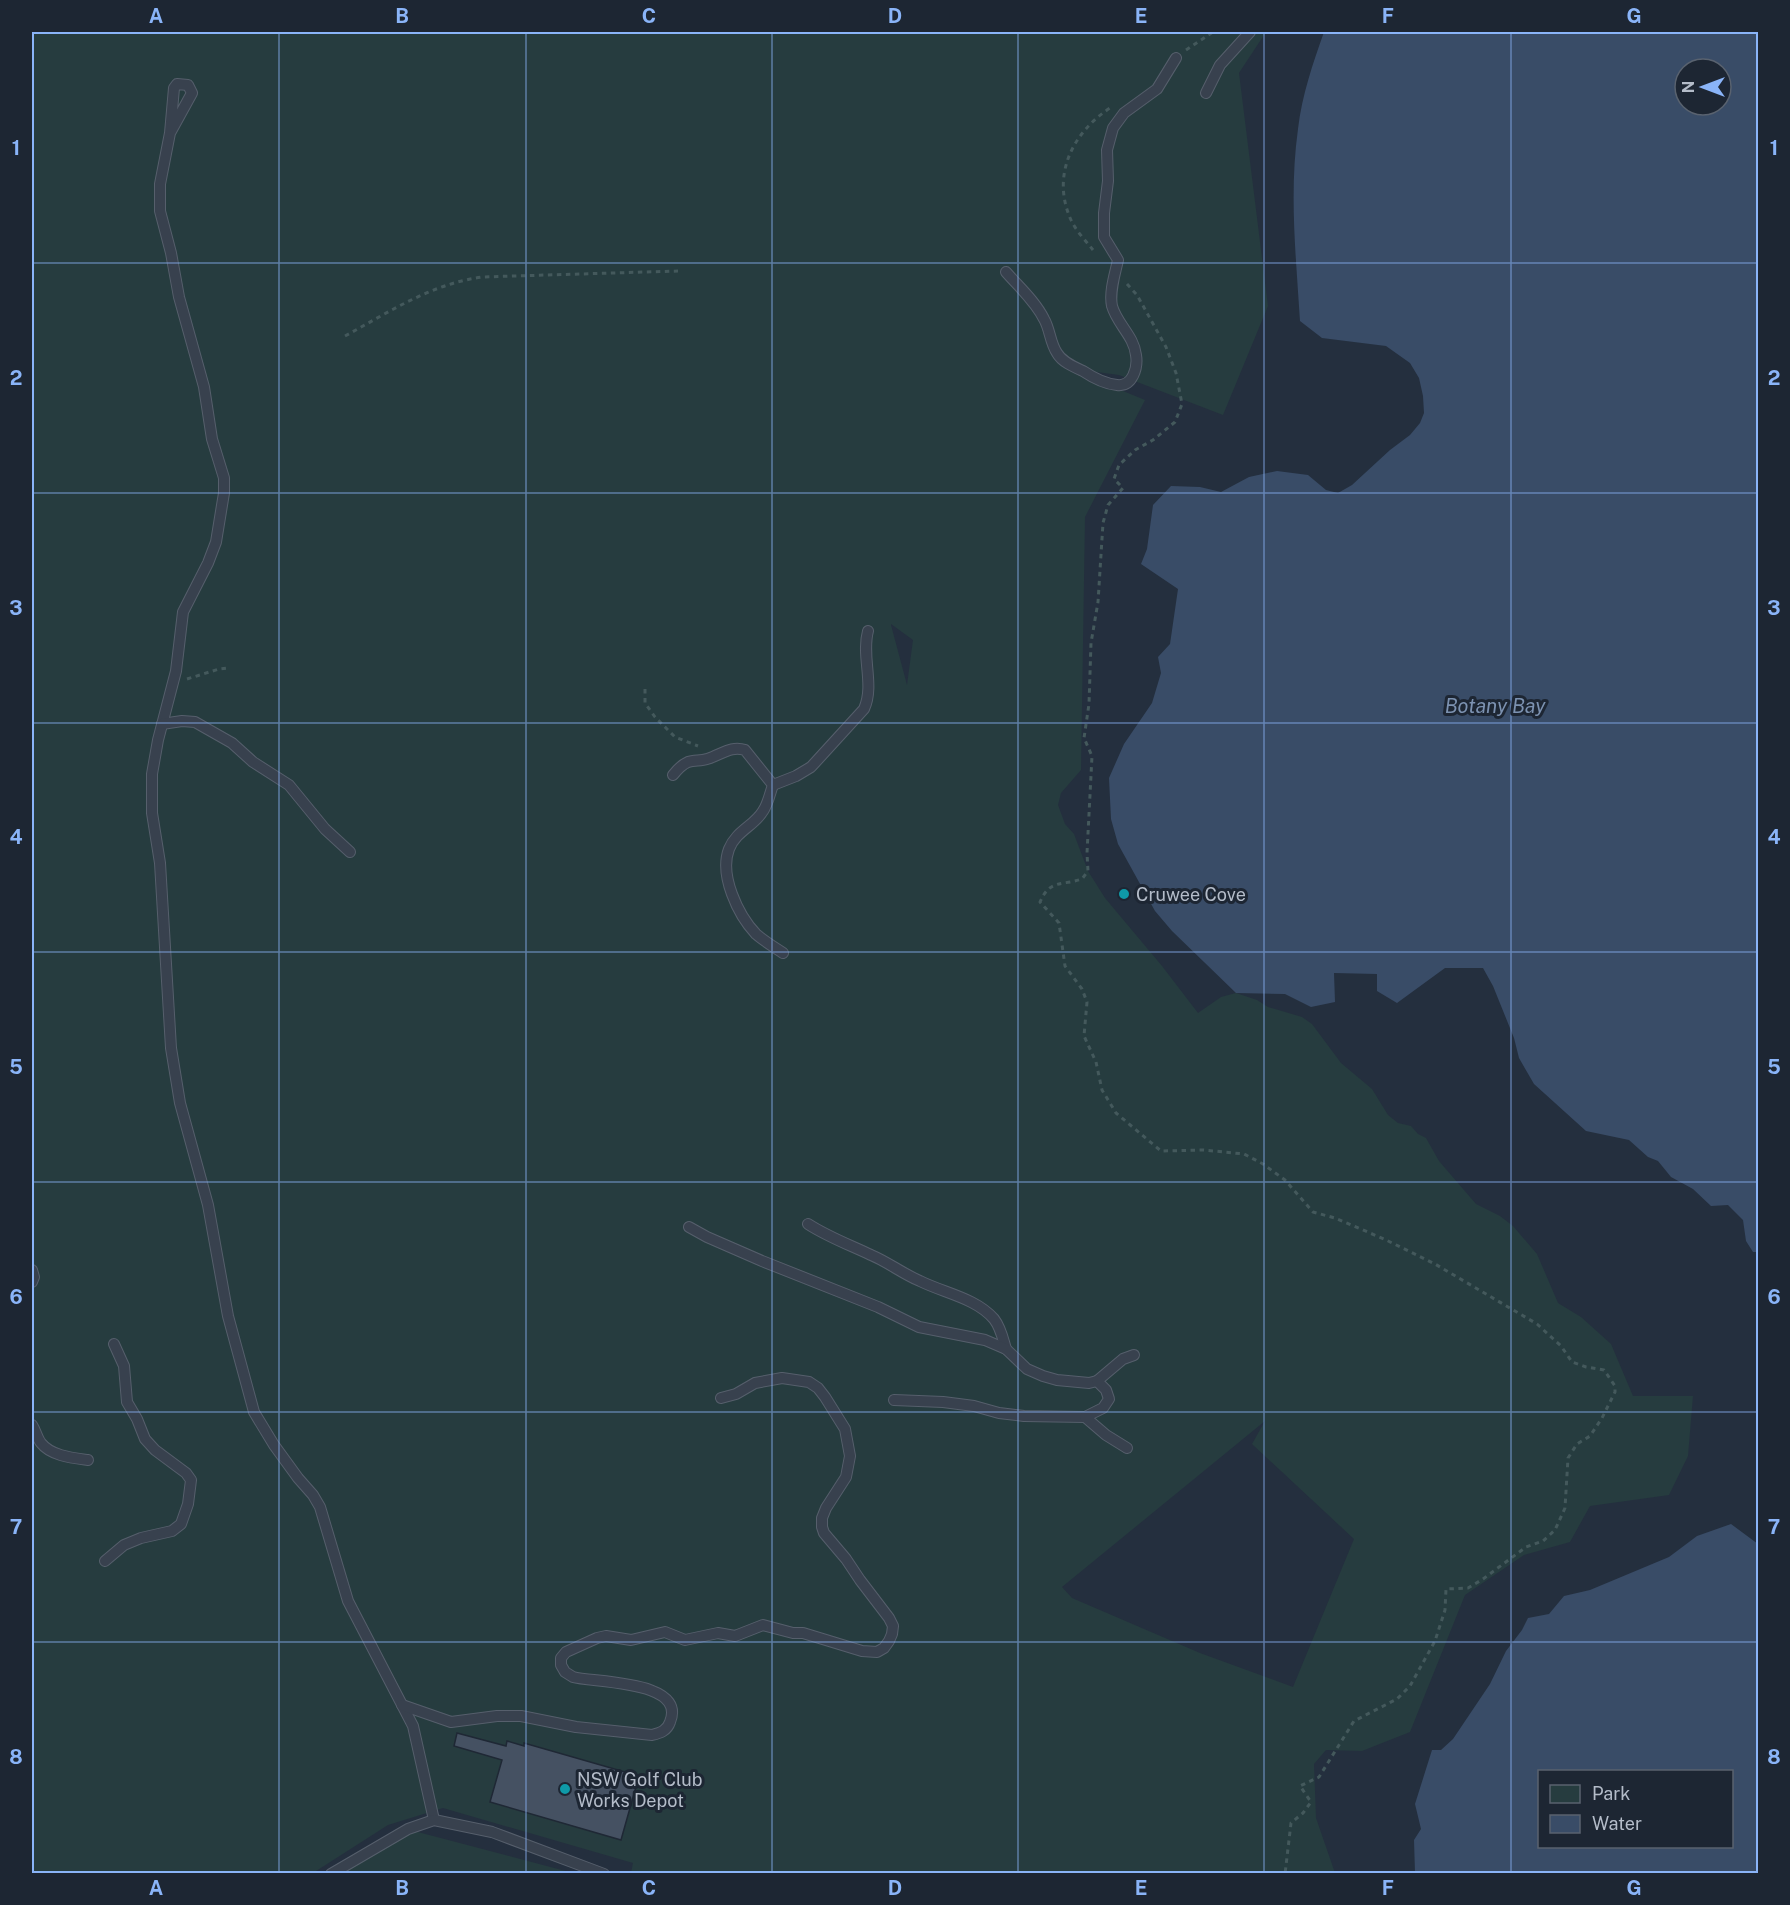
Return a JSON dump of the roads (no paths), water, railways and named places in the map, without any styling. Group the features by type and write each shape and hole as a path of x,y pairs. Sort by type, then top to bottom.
{"lane":[{"path":"1206,93 1220,65 1250,32"},
{"path":"1006,272 1042,315 1056,353 1063,360 1088,375 1117,386 1128,382 1134,374 1137,356 1131,339 1112,306 1118,260 1104,237 1108,181 1107,150 1113,128 1124,113 1157,89 1176,58"},
{"path":"170,133 160,184 160,211 171,253 178,297 204,387 212,439 224,478 224,493 216,542 183,612 173,683 152,774 152,813 160,863 171,1048 180,1103 208,1204 228,1316 254,1412 274,1445 298,1478 314,1495 320,1507 348,1601 413,1726 434,1820"},
{"path":"783,953 756,934 736,902 727,880 729,849 736,836 763,811 773,785 811,767 864,709 867,692 865,644 868,631"},
{"path":"162,724 195,722 232,743 253,762 289,785 325,830 350,852"},
{"path":"673,776 681,766 688,762 715,756 734,748 746,750 773,785"},
{"path":"808,1224 921,1282 962,1298 984,1310 995,1320 1002,1333 1006,1349"},
{"path":"689,1227 762,1261 920,1326 985,1340 1006,1349 1028,1369 1043,1376 1057,1380 1089,1383 1097,1381 1123,1359 1134,1355"},
{"path":"32,1270 34,1278 32,1282"},
{"path":"105,1561 124,1545 141,1538 172,1531 181,1524 188,1504 191,1480 186,1473 147,1444 127,1402 124,1366 114,1344"},
{"path":"402,1705 451,1722 497,1716 522,1716 576,1727 652,1735 662,1732 671,1720 672,1712 664,1698 656,1692 632,1685 573,1677 565,1672 561,1665 561,1658 566,1652 606,1636 631,1640 665,1632 685,1640 718,1633 735,1636 763,1625 793,1633 803,1633 862,1651 877,1652 884,1648 892,1634 889,1618 824,1533 822,1527 822,1518 826,1508 846,1477 850,1456 845,1429 825,1396 809,1382 782,1378 755,1383 736,1394 722,1398"},
{"path":"894,1400 924,1400 1024,1416 1085,1418 1103,1408 1109,1399 1106,1390 1097,1381"},
{"path":"1085,1418 1127,1448"},
{"path":"32,1425 46,1447 63,1455 88,1460"},
{"path":"331,1874 408,1829 434,1820 492,1832 604,1874"}],"water":[{"name":"Botany Bay","path":"1324,32 1758,32 1758,1252 1753,1252 1746,1241 1743,1220 1728,1205 1711,1206 1693,1189 1671,1177 1658,1161 1648,1157 1629,1140 1586,1131 1534,1084 1519,1058 1514,1038 1493,986 1483,968 1445,968 1397,1003 1377,991 1377,974 1334,973 1335,1002 1311,1007 1285,994 1236,993 1172,931 1155,911 1118,844 1111,819 1109,778 1124,744 1152,703 1161,673 1158,657 1170,644 1178,589 1141,564 1147,549 1153,505 1171,486 1200,487 1221,492 1249,477 1277,471 1308,475 1326,490 1338,493 1352,485 1410,435 1420,423 1424,413 1419,378 1410,363 1386,346 1322,338 1300,321 1294,225 1294,177 1298,129 1308,79"},
{"path":"1731,1524 1758,1544 1758,1873 1415,1873 1414,1840 1421,1829 1415,1804 1432,1750 1441,1750 1453,1739 1490,1684 1506,1651 1528,1618 1549,1614 1564,1596 1590,1590 1669,1557 1697,1536"}],"place":[{"name":"Cruwee Cove","path":"1124,894"},
{"name":"NSW Golf Club Works Depot","path":"565,1789"}]}
